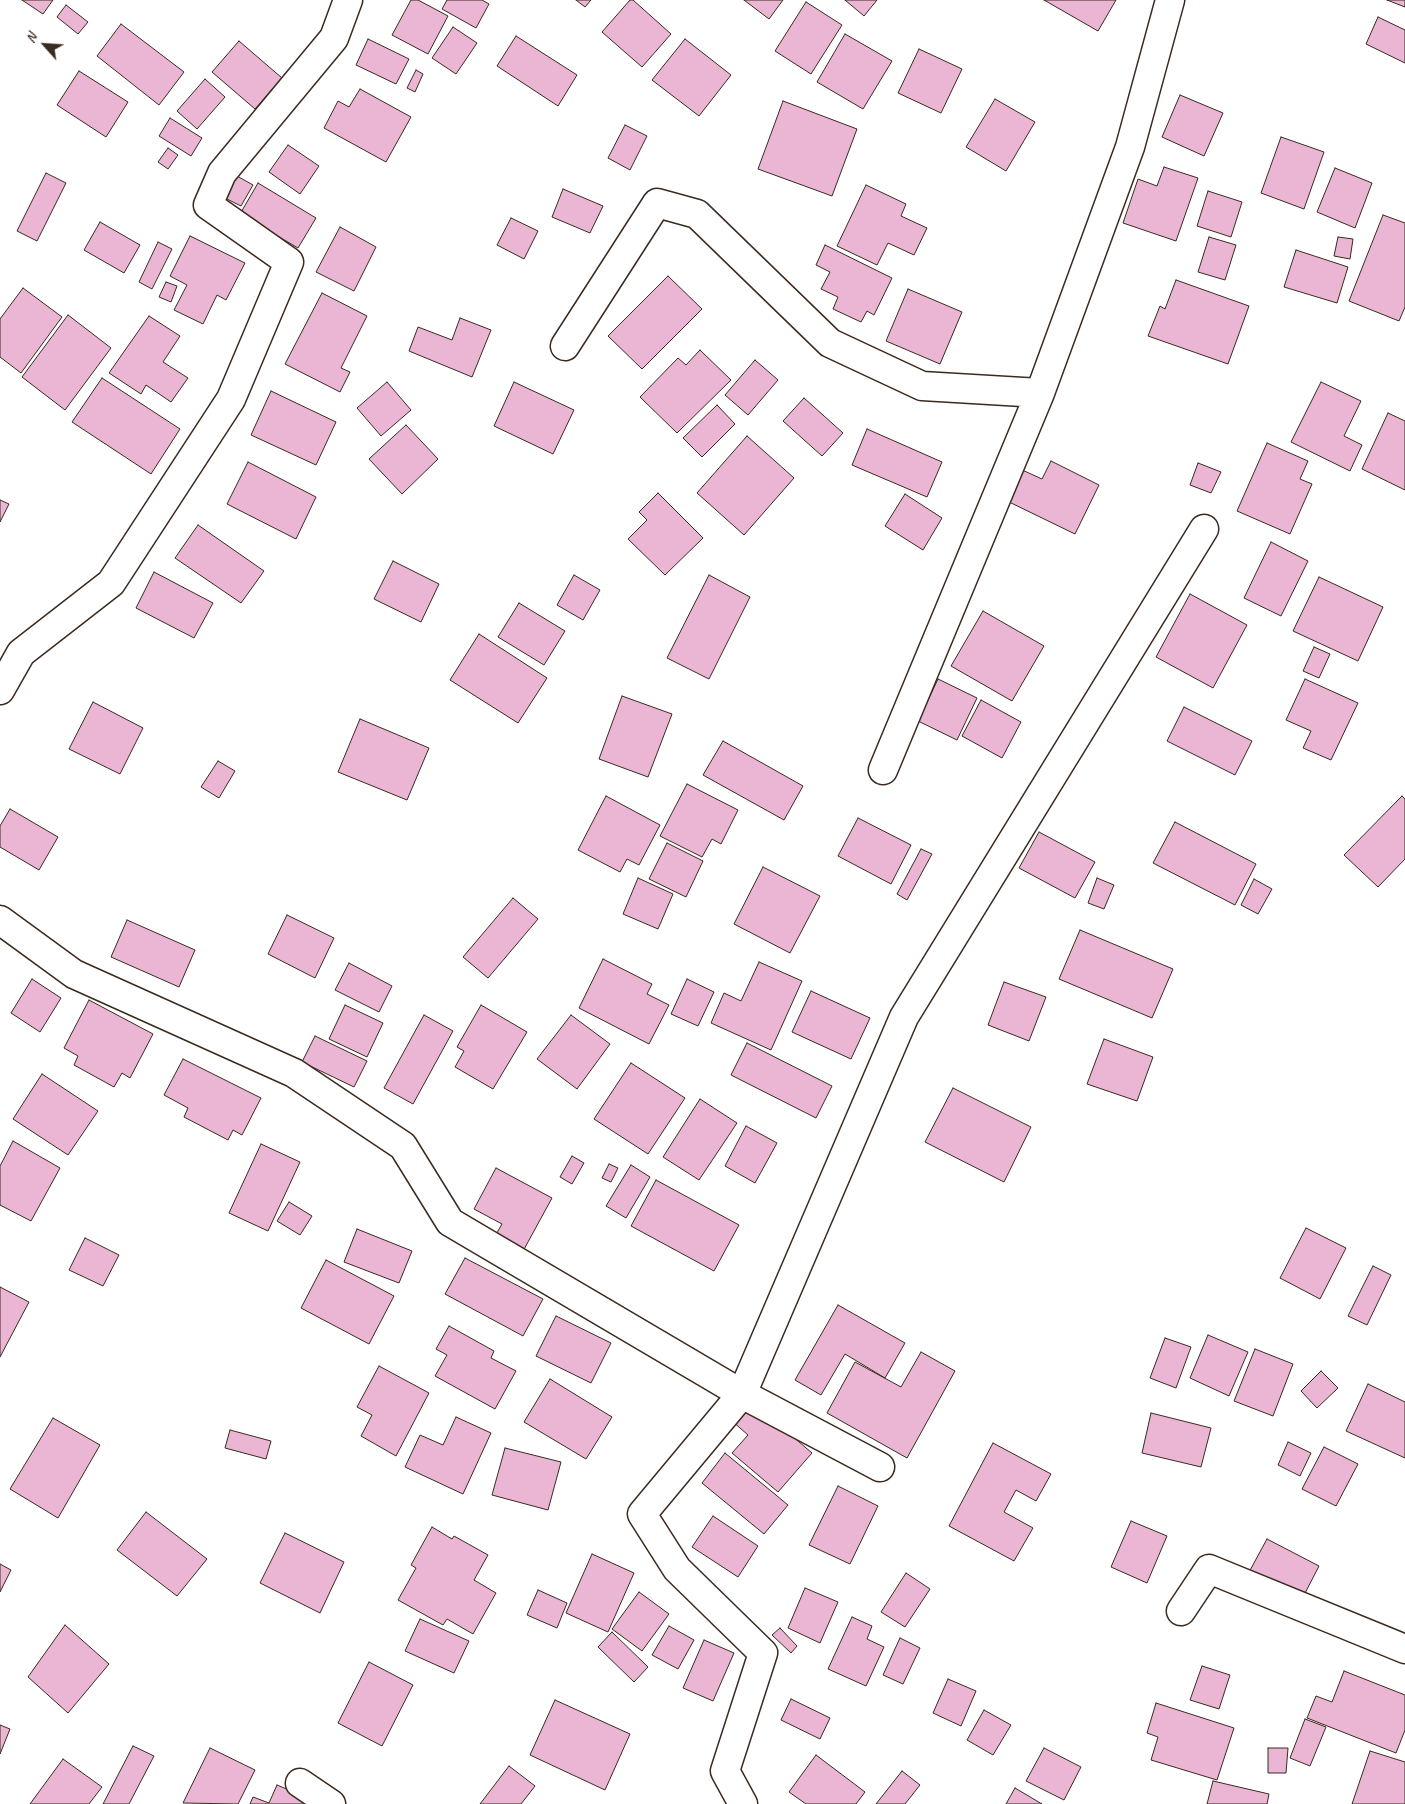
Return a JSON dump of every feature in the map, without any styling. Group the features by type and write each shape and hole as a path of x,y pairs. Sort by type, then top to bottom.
{"street":[{"path":"0,690 21,653 111,584 231,399 290,262 208,205 222,173 334,38 348,0"},
{"path":"883,770 1040,393 1130,147 1170,0"},
{"path":"565,346 657,203 697,214 830,342 922,386 1040,393"},
{"path":"743,1804 725,1771 762,1653 677,1568 642,1514 742,1394 904,1017 1204,529"},
{"path":"0,920 74,974 294,1073 403,1146 450,1222 742,1394 880,1467"},
{"path":"1181,1611 1209,1569 1405,1649"},
{"path":"300,1783 331,1804"}],"building":[{"path":"22,0 53,0 43,14"},
{"path":"411,0 418,0 448,16 428,54 392,35"},
{"path":"447,0 482,0 489,4 476,28 442,9"},
{"path":"576,0 591,0 585,7"},
{"path":"630,0 633,0 671,34 642,67 602,32"},
{"path":"744,0 783,0 769,19"},
{"path":"845,0 877,0 864,16"},
{"path":"1044,0 1116,0 1098,31"},
{"path":"1387,0 1405,0 1405,7"},
{"path":"806,2 842,25 811,74 775,51"},
{"path":"66,5 88,22 78,34 57,17"},
{"path":"1378,17 1405,30 1405,63 1366,44"},
{"path":"121,24 184,72 159,105 97,56"},
{"path":"453,27 477,43 456,74 432,58"},
{"path":"845,34 892,61 863,109 817,82"},
{"path":"516,36 577,75 558,106 497,66"},
{"path":"368,39 409,59 396,84 356,65"},
{"path":"685,39 731,75 699,116 652,80"},
{"path":"239,41 282,78 255,109 212,72"},
{"path":"919,49 962,69 941,113 898,93"},
{"path":"416,70 423,74 415,92 407,88"},
{"path":"79,71 128,102 106,137 57,105"},
{"path":"205,79 225,97 197,129 177,111"},
{"path":"360,89 411,117 386,162 324,128 338,101 349,107"},
{"path":"1180,95 1223,113 1204,156 1162,137"},
{"path":"995,99 1035,122 1006,171 966,147"},
{"path":"783,101 857,129 832,196 758,169"},
{"path":"170,118 202,138 191,156 159,136"},
{"path":"625,125 647,136 630,170 608,158"},
{"path":"1281,137 1324,152 1304,209 1261,193"},
{"path":"288,145 319,166 300,194 269,172"},
{"path":"168,148 178,155 168,169 158,162"},
{"path":"1164,167 1198,178 1176,241 1123,223 1138,179 1157,186"},
{"path":"1335,168 1372,183 1355,228 1317,212"},
{"path":"46,173 66,183 37,241 17,231"},
{"path":"237,176 253,185 241,206 225,198"},
{"path":"258,183 316,218 298,248 240,214"},
{"path":"866,185 906,204 901,216 927,228 914,255 888,243 877,265 837,246"},
{"path":"563,189 603,206 590,233 552,217"},
{"path":"1208,191 1242,202 1231,237 1197,226"},
{"path":"1383,215 1405,223 1405,307 1399,321 1349,301"},
{"path":"511,218 538,231 524,259 497,245"},
{"path":"100,222 140,245 124,273 84,250"},
{"path":"340,227 376,247 354,291 316,272"},
{"path":"190,236 245,263 226,300 217,295 203,324 174,310 187,285 170,276"},
{"path":"1209,237 1236,245 1225,280 1198,272"},
{"path":"1338,237 1353,239 1350,259 1334,256"},
{"path":"158,242 172,249 152,289 139,282"},
{"path":"825,245 892,278 874,315 867,311 861,322 833,309 838,297 821,289 830,272 816,265"},
{"path":"1296,250 1348,267 1337,303 1284,287"},
{"path":"668,276 702,309 642,369 608,336"},
{"path":"1176,280 1249,306 1228,364 1148,336 1160,306 1165,309"},
{"path":"166,282 177,286 171,302 159,297"},
{"path":"23,288 62,317 21,373 0,357 0,319"},
{"path":"908,289 962,312 940,364 886,341"},
{"path":"322,293 367,316 341,368 350,372 340,392 285,364"},
{"path":"68,315 111,348 65,410 22,377"},
{"path":"149,316 180,336 163,362 188,378 171,402 146,385 141,394 109,373"},
{"path":"460,318 491,330 472,377 409,351 418,327 452,340"},
{"path":"700,350 731,380 677,433 640,397 678,358 686,365"},
{"path":"755,360 778,380 748,415 725,395"},
{"path":"102,378 180,429 151,474 72,422"},
{"path":"387,382 411,410 381,436 357,408"},
{"path":"514,382 574,410 553,454 494,426"},
{"path":"1321,382 1361,401 1344,436 1362,445 1350,471 1291,442"},
{"path":"271,391 336,422 316,465 251,435"},
{"path":"804,398 843,433 822,456 783,421"},
{"path":"717,405 735,424 702,457 683,438"},
{"path":"1388,413 1405,421 1405,490 1362,469"},
{"path":"406,425 438,459 402,494 369,459"},
{"path":"867,429 942,462 927,497 852,465"},
{"path":"747,436 794,478 744,535 697,493"},
{"path":"1267,443 1308,461 1300,479 1312,484 1290,534 1237,511"},
{"path":"1051,461 1099,485 1075,534 1005,500 1020,469 1042,479"},
{"path":"248,462 316,497 296,539 227,504"},
{"path":"1198,463 1221,472 1211,493 1190,485"},
{"path":"658,493 703,538 665,575 628,539 647,520 639,512"},
{"path":"905,494 942,518 923,550 885,526"},
{"path":"0,500 9,504 0,522"},
{"path":"198,525 264,571 241,603 175,558"},
{"path":"1271,542 1308,561 1281,616 1244,598"},
{"path":"393,561 439,584 421,622 374,599"},
{"path":"154,572 213,603 194,638 136,608"},
{"path":"574,575 600,590 583,620 557,605"},
{"path":"709,575 750,597 709,679 667,658"},
{"path":"1319,577 1383,607 1358,661 1293,631"},
{"path":"1190,594 1247,625 1213,688 1156,657"},
{"path":"519,603 565,631 544,665 498,637"},
{"path":"983,611 1044,646 1012,701 951,666"},
{"path":"479,634 547,678 518,723 450,680"},
{"path":"1314,647 1330,654 1319,678 1303,671"},
{"path":"938,679 977,698 957,740 918,721"},
{"path":"1305,679 1358,703 1331,760 1303,748 1311,731 1286,720"},
{"path":"622,696 672,714 648,777 599,759"},
{"path":"981,700 1021,722 1002,758 962,736"},
{"path":"93,702 143,728 120,774 69,749"},
{"path":"1184,707 1252,741 1235,775 1167,741"},
{"path":"360,719 429,748 407,800 338,772"},
{"path":"723,741 803,786 784,820 703,775"},
{"path":"218,761 235,771 219,798 201,787"},
{"path":"687,784 738,810 721,844 712,839 702,857 660,836"},
{"path":"606,796 660,825 639,865 627,859 620,872 578,850"},
{"path":"1402,796 1405,799 1405,859 1378,887 1344,855"},
{"path":"10,809 58,837 39,870 0,847 0,826"},
{"path":"858,818 911,845 891,884 838,856"},
{"path":"1175,822 1256,864 1235,905 1153,863"},
{"path":"1039,832 1095,862 1075,898 1019,868"},
{"path":"667,843 703,861 686,897 649,879"},
{"path":"921,849 932,854 907,900 897,894"},
{"path":"763,867 820,896 790,953 734,924"},
{"path":"638,878 673,894 658,929 623,914"},
{"path":"1097,878 1114,885 1104,909 1088,903"},
{"path":"1254,879 1272,889 1258,914 1241,905"},
{"path":"513,898 538,919 488,978 463,957"},
{"path":"287,915 334,938 315,978 268,954"},
{"path":"127,920 195,950 179,987 111,957"},
{"path":"1080,930 1173,969 1152,1018 1059,979"},
{"path":"603,959 652,984 647,994 669,1005 649,1044 579,1008"},
{"path":"759,962 802,981 771,1050 711,1023 724,993 741,1001"},
{"path":"349,963 392,986 379,1012 335,990"},
{"path":"32,979 61,998 40,1032 11,1013"},
{"path":"687,979 714,992 698,1026 671,1014"},
{"path":"1004,982 1046,997 1029,1041 988,1025"},
{"path":"811,991 870,1018 851,1059 792,1032"},
{"path":"89,1000 153,1034 130,1078 122,1073 114,1087 74,1065 78,1056 64,1048"},
{"path":"345,1005 383,1023 367,1057 329,1039"},
{"path":"481,1005 527,1032 493,1089 455,1067 464,1051 457,1047"},
{"path":"424,1015 453,1031 413,1104 384,1088"},
{"path":"571,1015 610,1044 577,1089 537,1059"},
{"path":"315,1036 367,1061 354,1087 302,1062"},
{"path":"1104,1039 1153,1057 1137,1101 1087,1084"},
{"path":"747,1043 832,1086 816,1118 731,1075"},
{"path":"183,1059 261,1098 242,1135 233,1130 228,1140 184,1117 188,1108 164,1095"},
{"path":"631,1063 685,1098 648,1154 594,1119"},
{"path":"42,1074 98,1111 68,1155 13,1119"},
{"path":"953,1088 1031,1127 1004,1182 925,1142"},
{"path":"700,1099 737,1123 699,1180 663,1157"},
{"path":"746,1126 777,1143 755,1183 725,1166"},
{"path":"13,1141 60,1168 31,1221 0,1205 0,1166"},
{"path":"261,1144 300,1162 268,1231 229,1213"},
{"path":"572,1156 584,1163 572,1184 560,1177"},
{"path":"609,1164 618,1168 611,1182 602,1178"},
{"path":"631,1165 650,1177 626,1218 606,1206"},
{"path":"496,1168 552,1198 522,1253 494,1238 502,1224 474,1209"},
{"path":"656,1180 739,1225 714,1271 631,1226"},
{"path":"289,1202 312,1216 300,1235 277,1221"},
{"path":"1306,1228 1346,1248 1320,1299 1280,1278"},
{"path":"357,1229 412,1251 399,1283 344,1262"},
{"path":"85,1238 119,1255 103,1286 69,1270"},
{"path":"465,1258 543,1299 523,1336 445,1294"},
{"path":"326,1260 394,1296 369,1344 301,1308"},
{"path":"1373,1266 1391,1275 1367,1325 1348,1316"},
{"path":"0,1287 29,1302 0,1357"},
{"path":"838,1305 905,1343 885,1378 845,1354 821,1395 795,1380"},
{"path":"556,1316 611,1343 591,1383 536,1356"},
{"path":"449,1326 494,1351 491,1358 516,1371 495,1409 435,1376 447,1355 436,1349"},
{"path":"1208,1335 1248,1352 1229,1396 1190,1378"},
{"path":"1165,1338 1191,1347 1176,1388 1150,1378"},
{"path":"1255,1349 1293,1364 1273,1416 1234,1401"},
{"path":"921,1352 955,1371 907,1458 827,1413 855,1362 901,1387"},
{"path":"379,1366 429,1393 396,1456 361,1436 372,1415 357,1407"},
{"path":"1321,1371 1338,1388 1317,1408 1301,1391"},
{"path":"550,1379 612,1417 586,1459 524,1422"},
{"path":"1368,1384 1405,1402 1405,1458 1346,1431"},
{"path":"750,1400 812,1453 778,1492 732,1453 748,1435 732,1421"},
{"path":"1151,1413 1211,1428 1201,1467 1142,1453"},
{"path":"456,1417 491,1433 463,1494 405,1467 420,1435 443,1445"},
{"path":"53,1418 100,1445 58,1518 10,1489"},
{"path":"230,1430 271,1441 266,1459 225,1448"},
{"path":"1288,1442 1311,1453 1300,1476 1278,1465"},
{"path":"993,1443 1051,1474 1036,1501 1016,1490 1004,1512 1033,1528 1014,1561 949,1526"},
{"path":"1324,1447 1358,1464 1336,1506 1302,1489"},
{"path":"505,1448 561,1462 548,1510 492,1495"},
{"path":"725,1453 788,1505 764,1534 702,1483"},
{"path":"838,1486 878,1506 850,1564 809,1545"},
{"path":"146,1512 207,1559 177,1596 117,1550"},
{"path":"713,1516 758,1546 738,1577 692,1547"},
{"path":"1131,1521 1167,1536 1147,1583 1111,1567"},
{"path":"432,1527 452,1539 454,1536 488,1555 474,1580 496,1593 473,1634 447,1619 443,1625 398,1600 416,1568 411,1565"},
{"path":"285,1533 344,1562 320,1613 260,1583"},
{"path":"1267,1539 1319,1566 1301,1601 1248,1574"},
{"path":"592,1554 634,1573 608,1632 566,1613"},
{"path":"0,1564 11,1570 0,1592"},
{"path":"906,1573 930,1589 905,1627 881,1612"},
{"path":"805,1588 838,1602 820,1643 788,1628"},
{"path":"538,1590 567,1603 557,1628 527,1615"},
{"path":"639,1592 669,1614 642,1651 612,1629"},
{"path":"852,1617 872,1626 867,1639 884,1647 866,1686 828,1669"},
{"path":"420,1619 469,1641 454,1673 405,1651"},
{"path":"65,1625 109,1664 68,1713 28,1677"},
{"path":"669,1626 694,1640 678,1669 652,1655"},
{"path":"780,1628 797,1646 791,1653 772,1635"},
{"path":"612,1632 648,1667 634,1682 598,1647"},
{"path":"900,1638 920,1648 903,1684 883,1675"},
{"path":"704,1640 734,1653 713,1701 683,1688"},
{"path":"369,1662 413,1685 382,1746 338,1723"},
{"path":"1202,1666 1230,1675 1219,1709 1190,1700"},
{"path":"1344,1671 1405,1695 1405,1730 1396,1753 1307,1718 1316,1696 1332,1702"},
{"path":"948,1679 976,1691 961,1726 933,1713"},
{"path":"791,1699 830,1718 820,1739 781,1720"},
{"path":"555,1700 630,1734 605,1790 530,1755"},
{"path":"1156,1703 1234,1728 1217,1780 1151,1760 1158,1737 1147,1733"},
{"path":"984,1710 1011,1725 993,1755 967,1740"},
{"path":"1305,1719 1326,1727 1310,1766 1290,1758"},
{"path":"0,1725 10,1729 0,1754"},
{"path":"133,1746 154,1756 129,1804 103,1804"},
{"path":"210,1748 255,1770 238,1804 183,1803"},
{"path":"1044,1748 1081,1767 1064,1800 1026,1781"},
{"path":"1268,1748 1288,1748 1286,1773 1268,1773"},
{"path":"1370,1751 1405,1762 1405,1804 1352,1804"},
{"path":"816,1755 865,1792 856,1804 806,1804 789,1792"},
{"path":"63,1759 102,1787 89,1804 30,1804"},
{"path":"509,1766 535,1786 521,1804 480,1804"},
{"path":"902,1771 920,1785 905,1804 876,1804"},
{"path":"1213,1781 1269,1794 1267,1804 1207,1804"},
{"path":"277,1785 313,1800 312,1804 250,1804 253,1797 269,1803"},
{"path":"1015,1788 1042,1804 1006,1804"}]}
